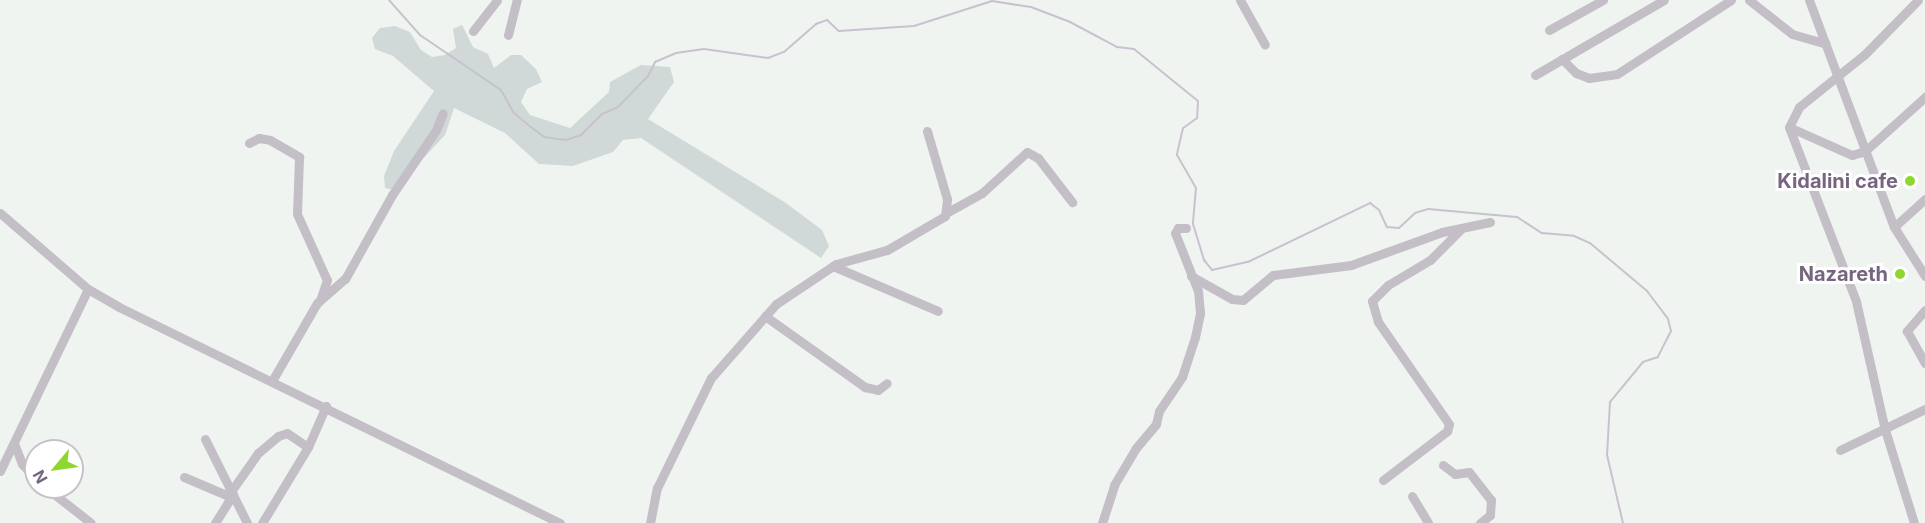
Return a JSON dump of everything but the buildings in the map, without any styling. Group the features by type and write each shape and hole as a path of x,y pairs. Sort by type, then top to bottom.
{"street":[{"path":"473,31 497,0"},
{"path":"508,35 517,0"},
{"path":"1240,0 1265,45"},
{"path":"1549,30 1603,0"},
{"path":"1534,75 1664,0"},
{"path":"1562,59 1576,73 1588,78 1617,74 1731,0"},
{"path":"1749,0 1792,34 1826,44"},
{"path":"1809,0 1894,227 1925,276"},
{"path":"1914,523 1885,430 1856,301 1789,127 1799,106 1838,74 1918,0"},
{"path":"1789,127 1848,154 1865,151 1925,97"},
{"path":"320,300 345,279 392,195 436,130 443,113"},
{"path":"927,132 947,199 946,213"},
{"path":"249,143 259,138 270,140 299,157 297,214 326,276 320,300 272,381"},
{"path":"650,523 657,488 711,378 765,316 798,287 833,266 887,250 946,213 982,194 1027,152 1038,158 1072,202"},
{"path":"1894,227 1925,199"},
{"path":"0,213 88,289 560,523"},
{"path":"1191,276 1232,299 1243,300 1273,275 1351,265 1442,232 1461,230 1490,222"},
{"path":"1102,523 1118,478 1156,424 1159,411 1182,377 1200,313 1198,291 1175,233 1178,228 1186,228"},
{"path":"1383,480 1447,431 1449,424 1378,322 1372,301 1388,285 1430,260 1461,230"},
{"path":"833,266 938,311"},
{"path":"2,467 88,289"},
{"path":"1925,310 1909,325 1907,335 1925,363"},
{"path":"765,316 865,387 878,390 887,383"},
{"path":"262,523 308,447 326,406"},
{"path":"1840,450 1925,409"},
{"path":"214,523 258,453 278,436 286,433 308,447"},
{"path":"205,439 247,523"},
{"path":"2,467 22,464 14,443"},
{"path":"1443,465 1455,474 1469,472 1491,500 1490,515 1480,523"},
{"path":"184,477 232,494"},
{"path":"1412,496 1428,523"},
{"path":"60,499 91,523"}],"shaded area":[{"path":"462,25 473,47 488,54 494,68 511,55 521,55 536,69 542,82 527,89 521,102 530,115 570,128 609,92 610,82 641,65 670,67 674,82 648,119 786,203 822,230 829,246 821,258 641,138 623,140 613,152 573,166 539,164 505,133 454,108 445,135 394,190 385,188 384,176 394,151 434,91 393,56 375,49 372,38 380,28 395,26 410,32 421,50 432,57 445,55 456,48 453,29"}],"waterway":[{"path":"389,0 420,35 501,90 514,113 527,124 544,137 566,140 581,135 602,114 618,107 648,76 655,62 676,53 704,49 768,58 784,52 816,24 827,20 839,31 914,26 992,1 1031,7 1070,22 1117,47 1134,49 1198,101 1197,118 1183,128 1177,155 1196,188 1193,224 1204,260 1212,270 1248,262 1370,203 1379,210 1387,227 1399,228 1415,213 1428,209 1517,217 1542,233 1574,236 1590,243 1647,291 1668,319 1671,331 1658,357 1643,362 1610,402 1607,455 1623,523"}],"place":[{"name":"Kidalini cafe","path":"1910,181"},
{"name":"Nazareth","path":"1900,274"}]}
